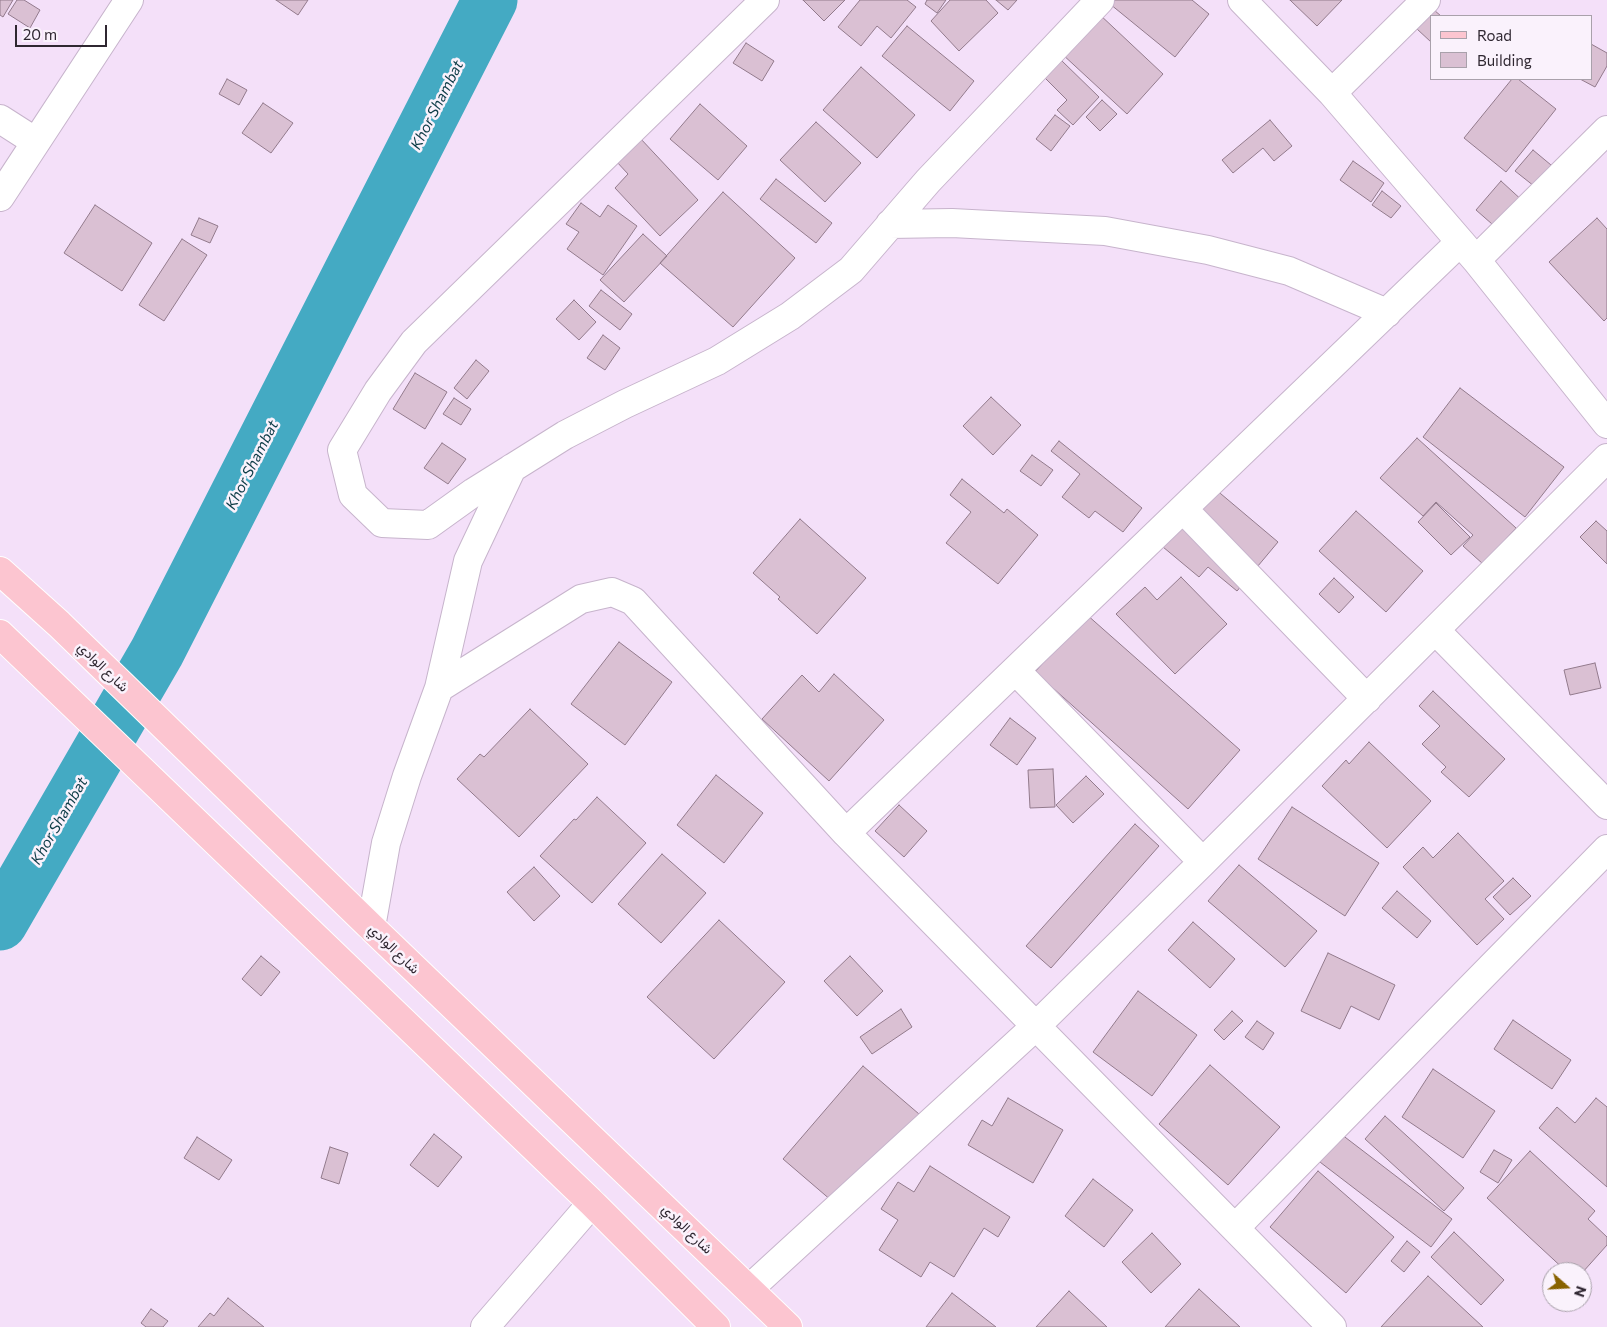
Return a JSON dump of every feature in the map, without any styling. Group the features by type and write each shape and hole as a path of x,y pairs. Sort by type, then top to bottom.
{"main road":[{"name":"شارع الوادي","path":"0,571 59,624 371,927 788,1327"},
{"path":"0,634 592,1203 716,1327"}],"street":[{"path":"0,197 129,0"},
{"path":"765,0 414,342 378,391 342,450 354,495 382,523 428,525 474,492 565,435 716,361 790,316 851,270 928,181 1100,0"},
{"path":"1242,0 1332,93 1468,251 1607,424"},
{"path":"1332,93 1426,0"},
{"path":"0,119 36,142"},
{"path":"846,833 1387,313 1468,251 1607,130"},
{"path":"890,224 952,223 1105,231 1208,250 1288,271 1387,313"},
{"path":"749,1289 1036,1026 1204,862 1607,458"},
{"path":"371,927 386,843 406,776 440,688 468,561 512,468"},
{"path":"1184,509 1367,699"},
{"path":"440,688 581,599 612,592 633,601 846,833 1332,1327"},
{"path":"1436,631 1607,805"},
{"path":"1016,671 1204,862"},
{"path":"1235,1228 1607,849"},
{"path":"485,1327 592,1203"}],"building":[{"path":"0,0 13,0 3,17 0,15"},
{"path":"17,0 24,0 40,10 30,28 8,14"},
{"path":"276,0 308,0 298,15"},
{"path":"803,0 845,0 824,21"},
{"path":"860,0 907,0 916,7 891,38 877,26 861,46 838,27"},
{"path":"927,0 946,0 937,13 925,4"},
{"path":"950,0 986,0 998,13 959,51 931,21"},
{"path":"996,0 1017,0 1008,10"},
{"path":"1113,0 1192,0 1209,14 1175,57 1110,4"},
{"path":"1290,0 1342,0 1317,26"},
{"path":"1434,10 1440,15 1430,15 1430,41 1417,29"},
{"path":"1098,13 1163,74 1127,114 1061,53"},
{"path":"907,26 974,81 950,111 882,56"},
{"path":"746,43 774,61 762,81 733,63"},
{"path":"1592,45 1607,53 1607,66 1595,87 1582,80 1592,80"},
{"path":"1061,60 1099,97 1073,125 1057,110 1067,100 1044,77"},
{"path":"861,67 915,115 877,158 823,110"},
{"path":"227,79 247,90 239,105 219,94"},
{"path":"1511,80 1519,80 1556,109 1506,172 1464,138"},
{"path":"1102,100 1117,114 1100,131 1086,117"},
{"path":"263,103 293,123 271,153 242,133"},
{"path":"700,104 747,146 718,180 670,139"},
{"path":"1055,115 1070,126 1051,151 1036,139"},
{"path":"1270,120 1292,146 1274,161 1263,148 1233,173 1222,160"},
{"path":"816,122 861,163 825,202 780,160"},
{"path":"640,138 698,200 660,236 615,188 628,174 616,161"},
{"path":"1533,150 1551,165 1534,186 1515,171"},
{"path":"1353,161 1384,183 1371,202 1340,180"},
{"path":"776,179 832,223 816,243 760,199"},
{"path":"1501,181 1525,203 1500,231 1476,210"},
{"path":"1382,191 1401,206 1391,218 1372,205"},
{"path":"723,192 795,258 733,327 660,263"},
{"path":"581,203 600,217 608,205 637,226 603,275 567,249 579,232 566,224"},
{"path":"95,205 152,243 122,291 64,253"},
{"path":"199,218 218,226 210,243 191,235"},
{"path":"1597,218 1607,229 1607,318 1604,321 1549,262"},
{"path":"643,234 667,256 624,302 600,280"},
{"path":"182,239 207,255 164,321 139,305"},
{"path":"601,290 632,314 620,330 589,306"},
{"path":"574,300 596,322 579,340 556,319"},
{"path":"603,335 620,348 605,370 587,358"},
{"path":"476,360 489,371 467,399 454,388"},
{"path":"415,373 447,392 425,429 393,409"},
{"path":"1460,388 1564,467 1525,517 1423,437"},
{"path":"991,397 1021,425 993,455 963,426"},
{"path":"454,398 471,409 461,425 443,414"},
{"path":"1417,438 1516,528 1483,564 1463,546 1473,535 1436,502 1423,516 1380,478"},
{"path":"1059,441 1142,508 1123,532 1095,511 1089,518 1062,497 1080,474 1051,451"},
{"path":"442,443 466,459 448,484 424,468"},
{"path":"1032,455 1053,470 1041,486 1020,471"},
{"path":"962,479 1004,513 1007,509 1038,535 998,584 946,543 971,512 950,495"},
{"path":"1208,483 1278,542 1237,591 1208,567 1199,577 1157,542"},
{"path":"1436,503 1470,537 1451,555 1418,522"},
{"path":"1356,511 1423,571 1386,612 1319,551"},
{"path":"800,519 866,578 817,634 778,599 780,597 753,573"},
{"path":"1596,521 1607,531 1607,564 1580,537"},
{"path":"1181,577 1227,624 1175,674 1116,614 1145,587 1157,600"},
{"path":"1334,578 1354,597 1339,613 1319,594"},
{"path":"1086,614 1240,750 1188,809 1035,672"},
{"path":"619,642 672,682 625,745 571,704"},
{"path":"1595,663 1601,688 1570,695 1564,670"},
{"path":"834,674 884,720 829,781 762,719 802,675 819,692"},
{"path":"1433,691 1505,759 1469,797 1441,772 1446,767 1422,744 1440,726 1419,706"},
{"path":"530,709 588,764 519,837 457,779 480,754 484,757"},
{"path":"1010,718 1036,738 1017,765 990,745"},
{"path":"1369,742 1431,801 1387,848 1322,786 1346,760 1349,764"},
{"path":"1053,769 1055,807 1030,808 1028,770"},
{"path":"716,775 763,813 724,863 677,825"},
{"path":"1086,776 1104,794 1073,823 1056,805"},
{"path":"597,797 646,843 592,903 540,856"},
{"path":"899,805 927,831 904,857 875,831"},
{"path":"1292,807 1379,863 1345,916 1258,859"},
{"path":"1135,824 1159,846 1051,968 1026,946"},
{"path":"1458,833 1504,881 1485,899 1504,919 1477,945 1403,867 1423,847 1433,858"},
{"path":"662,854 706,893 661,943 618,904"},
{"path":"1239,865 1317,931 1285,967 1208,901"},
{"path":"534,867 560,896 534,921 507,892"},
{"path":"1513,878 1531,896 1510,915 1493,897"},
{"path":"1397,891 1431,921 1417,938 1382,908"},
{"path":"719,920 785,982 714,1059 647,997"},
{"path":"1193,922 1235,959 1210,988 1168,950"},
{"path":"1328,953 1395,985 1379,1020 1351,1006 1340,1029 1301,1011"},
{"path":"261,956 280,972 261,996 242,979"},
{"path":"850,956 883,991 857,1016 824,981"},
{"path":"1138,991 1197,1035 1152,1096 1093,1052"},
{"path":"901,1009 912,1027 872,1054 860,1037"},
{"path":"1232,1011 1243,1021 1224,1040 1214,1030"},
{"path":"1513,1020 1571,1060 1552,1089 1494,1049"},
{"path":"1257,1021 1274,1033 1263,1050 1245,1037"},
{"path":"1210,1065 1280,1127 1228,1185 1159,1124"},
{"path":"863,1066 919,1114 839,1207 783,1159"},
{"path":"1433,1069 1495,1111 1463,1158 1402,1117"},
{"path":"1008,1098 1063,1130 1033,1183 968,1145 982,1120 992,1126"},
{"path":"1596,1098 1607,1107 1607,1187 1539,1128 1557,1107 1575,1123"},
{"path":"1385,1116 1464,1188 1444,1211 1365,1139"},
{"path":"1337,1131 1452,1219 1431,1247 1316,1159"},
{"path":"434,1134 462,1157 438,1187 410,1165"},
{"path":"197,1137 232,1160 219,1180 184,1158"},
{"path":"330,1147 348,1153 339,1184 321,1178"},
{"path":"1494,1150 1512,1160 1498,1183 1480,1172"},
{"path":"1530,1151 1595,1211 1588,1219 1607,1237 1607,1245 1592,1262 1556,1262 1487,1198"},
{"path":"930,1166 1010,1217 998,1237 984,1228 954,1277 930,1262 921,1277 879,1250 898,1220 881,1209 898,1182 914,1192"},
{"path":"1318,1171 1394,1237 1346,1293 1270,1227"},
{"path":"1093,1179 1133,1210 1104,1247 1065,1216"},
{"path":"1454,1232 1504,1280 1481,1305 1431,1257"},
{"path":"1152,1233 1181,1264 1151,1293 1122,1262"},
{"path":"1407,1241 1420,1252 1404,1272 1391,1261"},
{"path":"1428,1276 1483,1327 1381,1327"},
{"path":"1199,1289 1240,1327 1165,1327"},
{"path":"1069,1291 1107,1327 1036,1327"},
{"path":"952,1293 996,1327 926,1327"},
{"path":"228,1298 264,1327 198,1327 210,1313 214,1316"},
{"path":"151,1309 168,1321 163,1327 146,1327 141,1323"}],"waterway":[{"name":"Khor Shambat","path":"0,923 157,652 490,0"}]}
